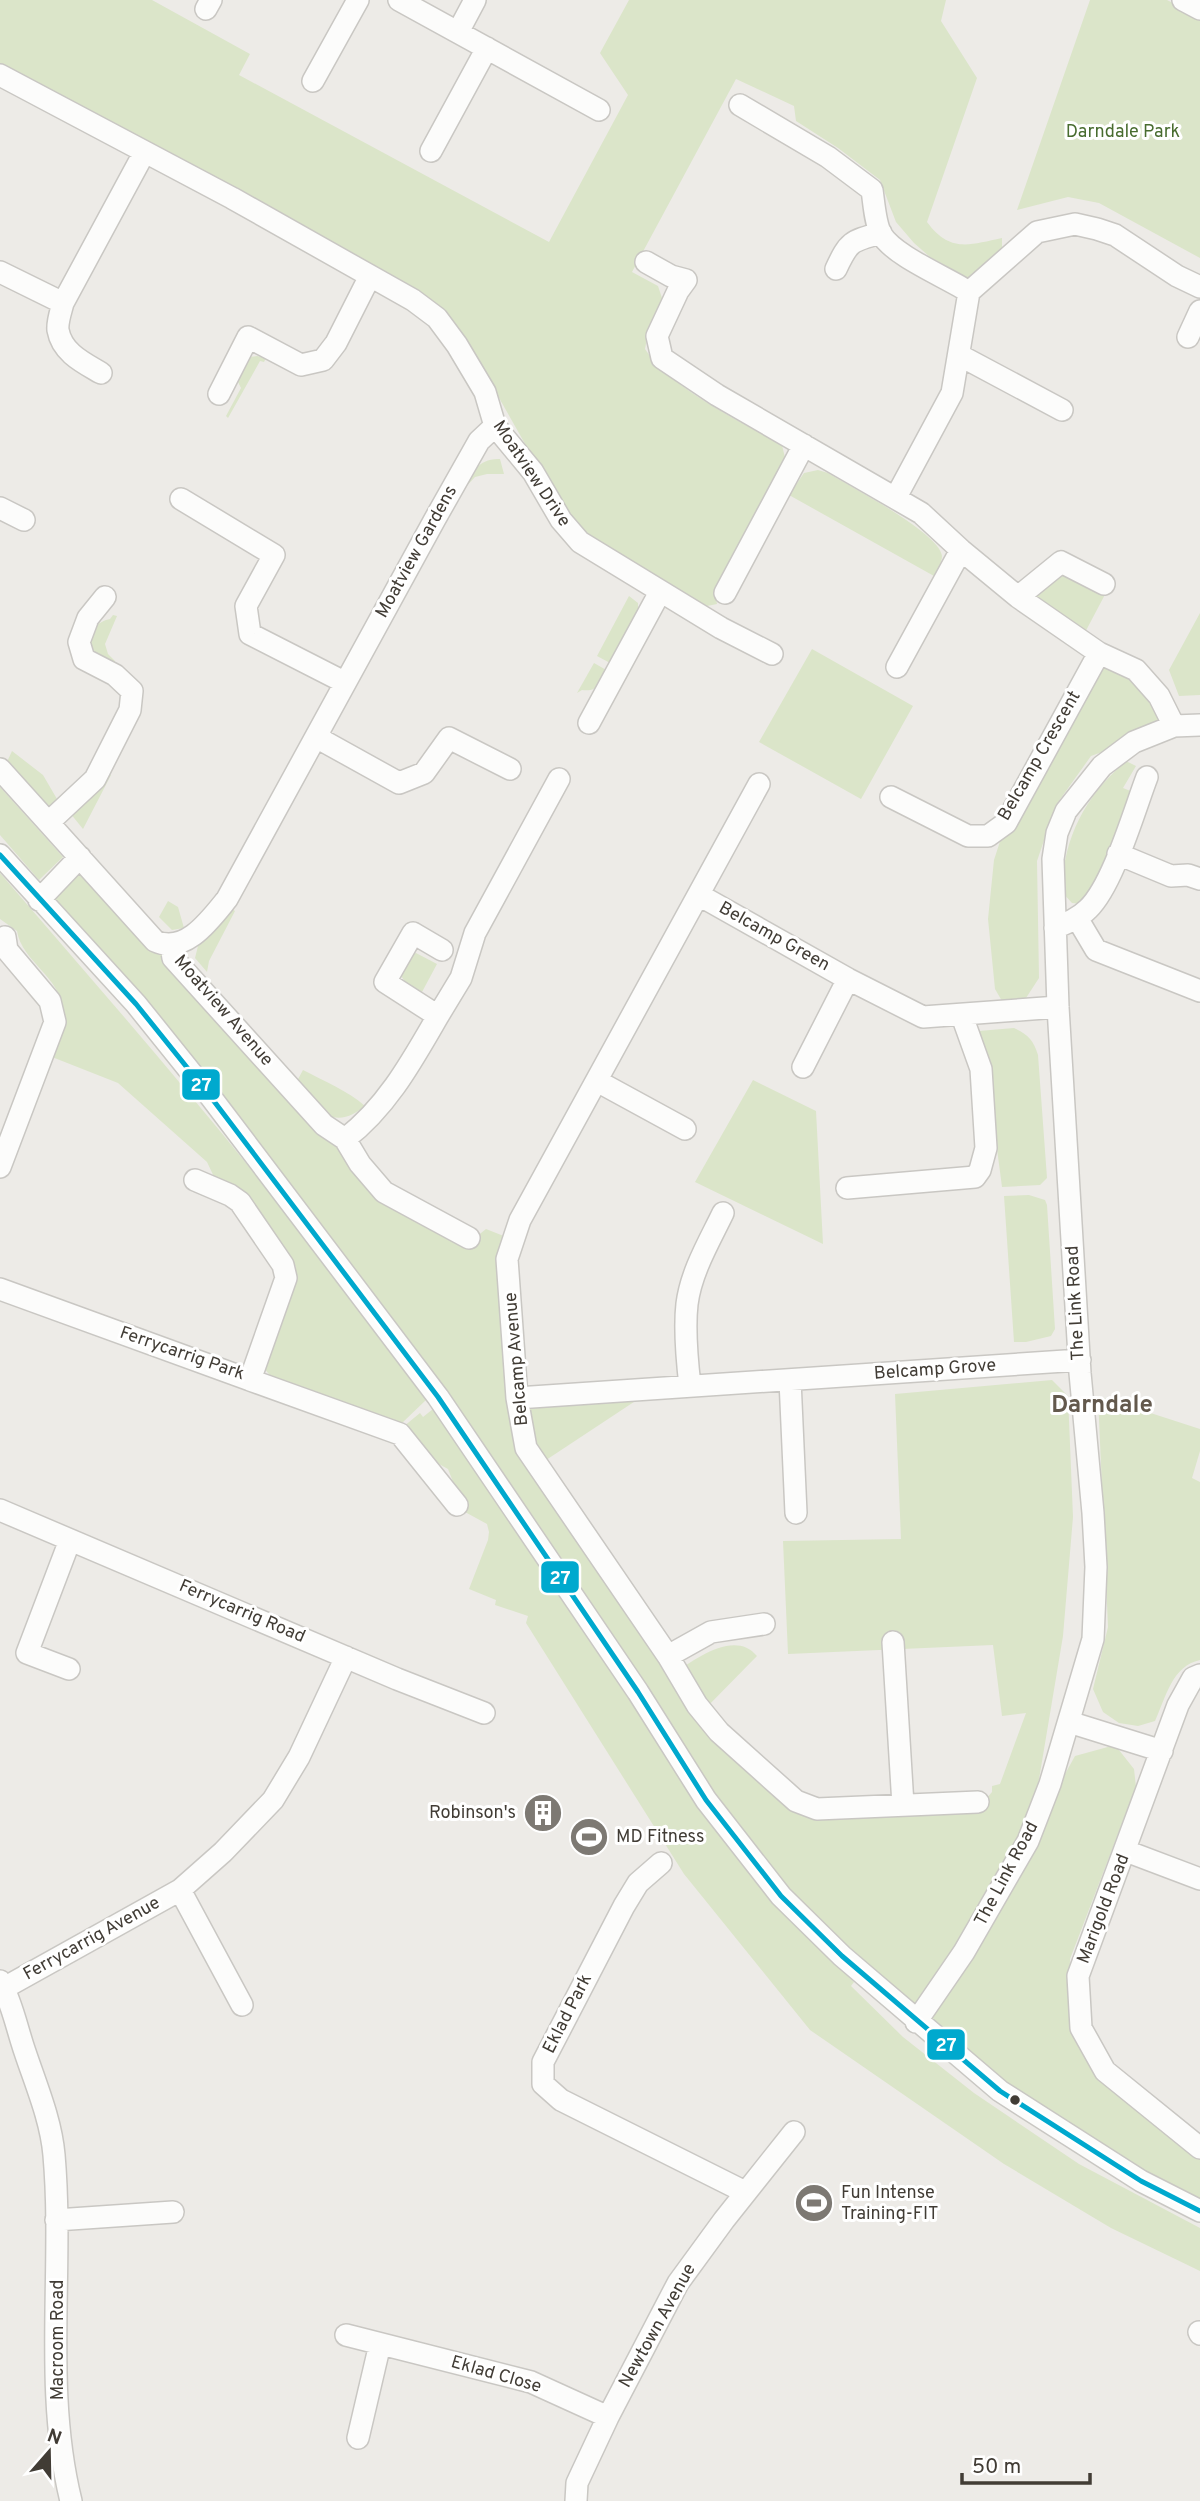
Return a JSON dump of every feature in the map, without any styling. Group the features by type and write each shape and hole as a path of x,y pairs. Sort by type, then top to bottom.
{"street":[{"path":"313,81 358,0"},
{"path":"399,0 599,110"},
{"path":"458,32 475,0"},
{"path":"1183,0 1200,9"},
{"path":"431,151 487,48"},
{"name":"Moatview Drive","path":"0,75 232,198 413,300 437,318 457,345 485,392 495,426 533,472 561,520 580,542 721,628 772,654"},
{"path":"740,105 828,157 872,190 881,233 902,255 969,292"},
{"path":"101,373 73,355 63,344 57,329 63,303 144,153"},
{"path":"896,497 952,393 969,292 1037,232 1075,224 1115,235 1200,288"},
{"path":"836,269 846,247 859,239 881,233"},
{"path":"646,262 671,276 686,280 678,291 657,337 662,358 717,395 921,513 1018,597 1099,653 1136,670 1158,696 1174,726"},
{"path":"0,272 63,303"},
{"path":"219,394 248,338 301,365 323,360 335,343 370,276"},
{"path":"1188,337 1200,311"},
{"path":"959,355 1062,410"},
{"name":"Moatview Gardens","path":"171,946 179,944 207,923 227,899 318,735 344,682 479,441 495,426"},
{"path":"725,593 804,445"},
{"path":"181,499 274,555 246,606 250,634 344,682"},
{"path":"0,508 24,520"},
{"path":"897,667 961,550"},
{"path":"1018,597 1061,562 1104,584"},
{"path":"589,723 660,592"},
{"path":"49,822 95,779 130,710 132,691 115,675 84,659 79,642 88,618 105,597"},
{"name":"Belcamp Crescent","path":"891,797 968,835 988,836 1006,823 1099,653"},
{"name":"The Link Road","path":"916,2022 964,1952 1028,1841 1069,1722 1093,1639 1096,1567 1058,1007 1053,859 1057,833 1066,811 1102,766 1134,742 1174,726 1200,725"},
{"path":"318,735 325,742 399,783 424,774 449,738 510,769"},
{"name":"Moatview Avenue","path":"0,769 155,941 171,946 171,953 178,964 324,1125 345,1139 360,1164 384,1192 469,1238"},
{"path":"1055,928 1077,918 1089,908 1105,886 1147,776"},
{"path":"345,1139 361,1126 391,1093 439,1016 461,978 475,933 559,779"},
{"name":"Belcamp Avenue","path":"759,785 520,1220 507,1259 517,1398 526,1448 668,1656 697,1705 719,1732 796,1801 817,1809 978,1802"},
{"path":"1118,854 1171,876 1200,879"},
{"path":"0,855 144,1014 210,1096 438,1397 638,1692 706,1800 781,1896 842,1956 916,2022 1000,2091 1141,2181 1200,2211"},
{"path":"39,900 80,857"},
{"name":"Belcamp Green","path":"699,895 848,979 923,1017 1058,1007"},
{"path":"1077,918 1096,950 1200,991"},
{"path":"439,1016 385,982 413,933 442,950"},
{"path":"0,1167 55,1022 50,1001 7,950 5,937"},
{"name":"Belcamp Green","path":"803,1067 848,979"},
{"path":"847,1188 975,1177 980,1170 986,1148 981,1069 962,1016"},
{"path":"597,1081 685,1129"},
{"name":"Ferrycarrig Park","path":"0,1289 250,1380 286,1278 283,1265 240,1202 195,1180"},
{"path":"690,1386 687,1366 687,1304 698,1264 723,1213"},
{"name":"Belcamp Grove","path":"517,1398 1080,1360"},
{"path":"250,1380 400,1434 457,1504"},
{"path":"790,1380 796,1513"},
{"name":"Ferrycarrig Road","path":"0,1510 484,1713"},
{"path":"69,1669 27,1653 70,1540"},
{"path":"668,1656 711,1632 764,1625"},
{"path":"893,1642 903,1805"},
{"name":"Ferrycarrig Avenue","path":"2,1985 180,1890 223,1852 273,1800 299,1757 346,1657"},
{"name":"Marigold Road","path":"1200,1675 1193,1678 1178,1705 1079,1976 1081,2028 1105,2071 1200,2148"},
{"path":"1069,1722 1162,1751"},
{"path":"1126,1851 1200,1880"},
{"name":"Eklad Park","path":"661,1863 638,1883 624,1906 543,2062 543,2084 561,2099 745,2192"},
{"name":"Ferrycarrig Avenue","path":"180,1890 242,2005"},
{"name":"Macroom Road","path":"2,1985 41,2103 54,2152 57,2404 64,2475 71,2501"},
{"name":"Newtown Avenue","path":"576,2501 577,2483 638,2357 678,2283 745,2192 794,2132"},
{"path":"56,2220 173,2212"},
{"name":"Eklad Close","path":"346,2335 531,2382 608,2417"},
{"path":"358,2438 380,2344"}],"green space":[{"path":"0,0 152,0 250,54 239,75 549,242 628,95 600,53 629,0 946,0 941,21 977,78 927,222 935,232 952,243 970,244 1002,238 1002,253 985,269 968,278 930,257 896,222 880,180 796,121 794,106 736,79 632,272 658,286 664,304 648,333 645,349 657,364 707,403 782,445 786,462 715,594 717,604 707,606 605,550 573,523 550,488 468,343 436,304 315,232 0,69"},
{"name":"Darndale Park","path":"1090,0 1167,0 1200,17 1200,258 1099,203 1068,197 1017,210"},
{"path":"249,357 266,358 264,362 260,361 228,418 226,416 241,388 236,378"},
{"path":"500,459 504,474 475,477 462,491 472,473 481,464"},
{"path":"818,470 873,499 926,535 942,556 934,576 789,495 804,473"},
{"path":"1062,562 1109,587 1081,640 1018,597"},
{"path":"629,596 638,603 638,614 612,664 597,656"},
{"path":"1200,613 1200,695 1179,696 1169,670"},
{"path":"113,615 117,616 105,644 108,654 115,661 114,664 95,652 89,641 95,627"},
{"path":"812,649 913,706 861,799 759,742"},
{"path":"1099,653 1136,670 1174,726 1091,756 1056,805 1037,861 1039,978 1026,998 1002,1001 995,989 988,919 994,860 1006,823"},
{"path":"594,663 608,671 595,688 577,693"},
{"path":"12,751 43,775 57,799 51,805 44,806 6,764"},
{"path":"1126,761 1136,766 1123,788 1133,792 1098,882 1082,904 1072,903 1061,891 1072,835 1088,804"},
{"path":"107,774 111,775 83,829 70,813"},
{"path":"0,787 63,857 39,880 0,835"},
{"path":"83,861 362,1166 471,1241 486,1229 516,1241 509,1261 506,1403 528,1455 519,1396 652,1390 534,1468 673,1674 703,1655 727,1646 748,1648 757,1656 703,1711 807,1807 980,1806 992,1792 992,1786 1000,1784 1026,1713 1002,1716 993,1645 788,1654 783,1541 901,1539 895,1394 1052,1380 1068,1396 1073,1517 1063,1636 1029,1839 1075,1756 1115,1745 1134,1769 1136,1787 1070,1959 1069,2003 1105,2071 1200,2149 1200,2211 1000,2091 783,1895 440,1398 43,903"},
{"path":"0,873 272,1195 426,1400 402,1423 273,1379 263,1367 296,1267 242,1195 216,1181 207,1162 118,1083 52,1057 61,1021 60,998 49,978 26,952 17,931 0,919"},
{"path":"168,901 178,907 184,928 172,930 159,917"},
{"path":"232,909 235,911 209,961 207,972 195,958 198,946"},
{"path":"416,953 437,964 422,992 406,983 399,973 407,955"},
{"path":"1014,1028 1030,1038 1038,1055 1047,1178 1040,1185 1002,1187 979,1031"},
{"path":"303,1070 365,1106 350,1116 332,1117 297,1081"},
{"path":"753,1080 816,1111 823,1244 695,1182"},
{"path":"1029,1195 1045,1200 1047,1205 1055,1329 1051,1336 1014,1342 1004,1196"},
{"path":"1098,1396 1200,1429 1200,1451 1192,1478 1200,1482 1200,1660 1190,1663 1176,1676 1155,1721 1138,1726 1119,1723 1103,1712 1093,1689 1108,1627"},
{"path":"433,1409 718,1831 784,1912 854,1982 851,1986 903,2037 974,2093 1079,2164 1200,2228 1200,2271 1111,2228 1004,2164 810,2030 684,1874 526,1623 528,1616 495,1605 496,1600 469,1589 488,1540 487,1524 465,1512 448,1469 428,1458 403,1427 420,1413 423,1417"}],"transit line":[{"name":"27","path":"0,855 136,1004 210,1096 438,1397 638,1692 706,1800 781,1896 842,1956 1000,2091 1141,2181 1200,2211"}],"place":[{"name":"Robinson's","path":"543,1813"},
{"name":"MD Fitness","path":"589,1837"},
{"name":"Fun Intense Training-FIT","path":"814,2203"}],"district":[{"name":"Darndale","path":"1102,1406"}]}
